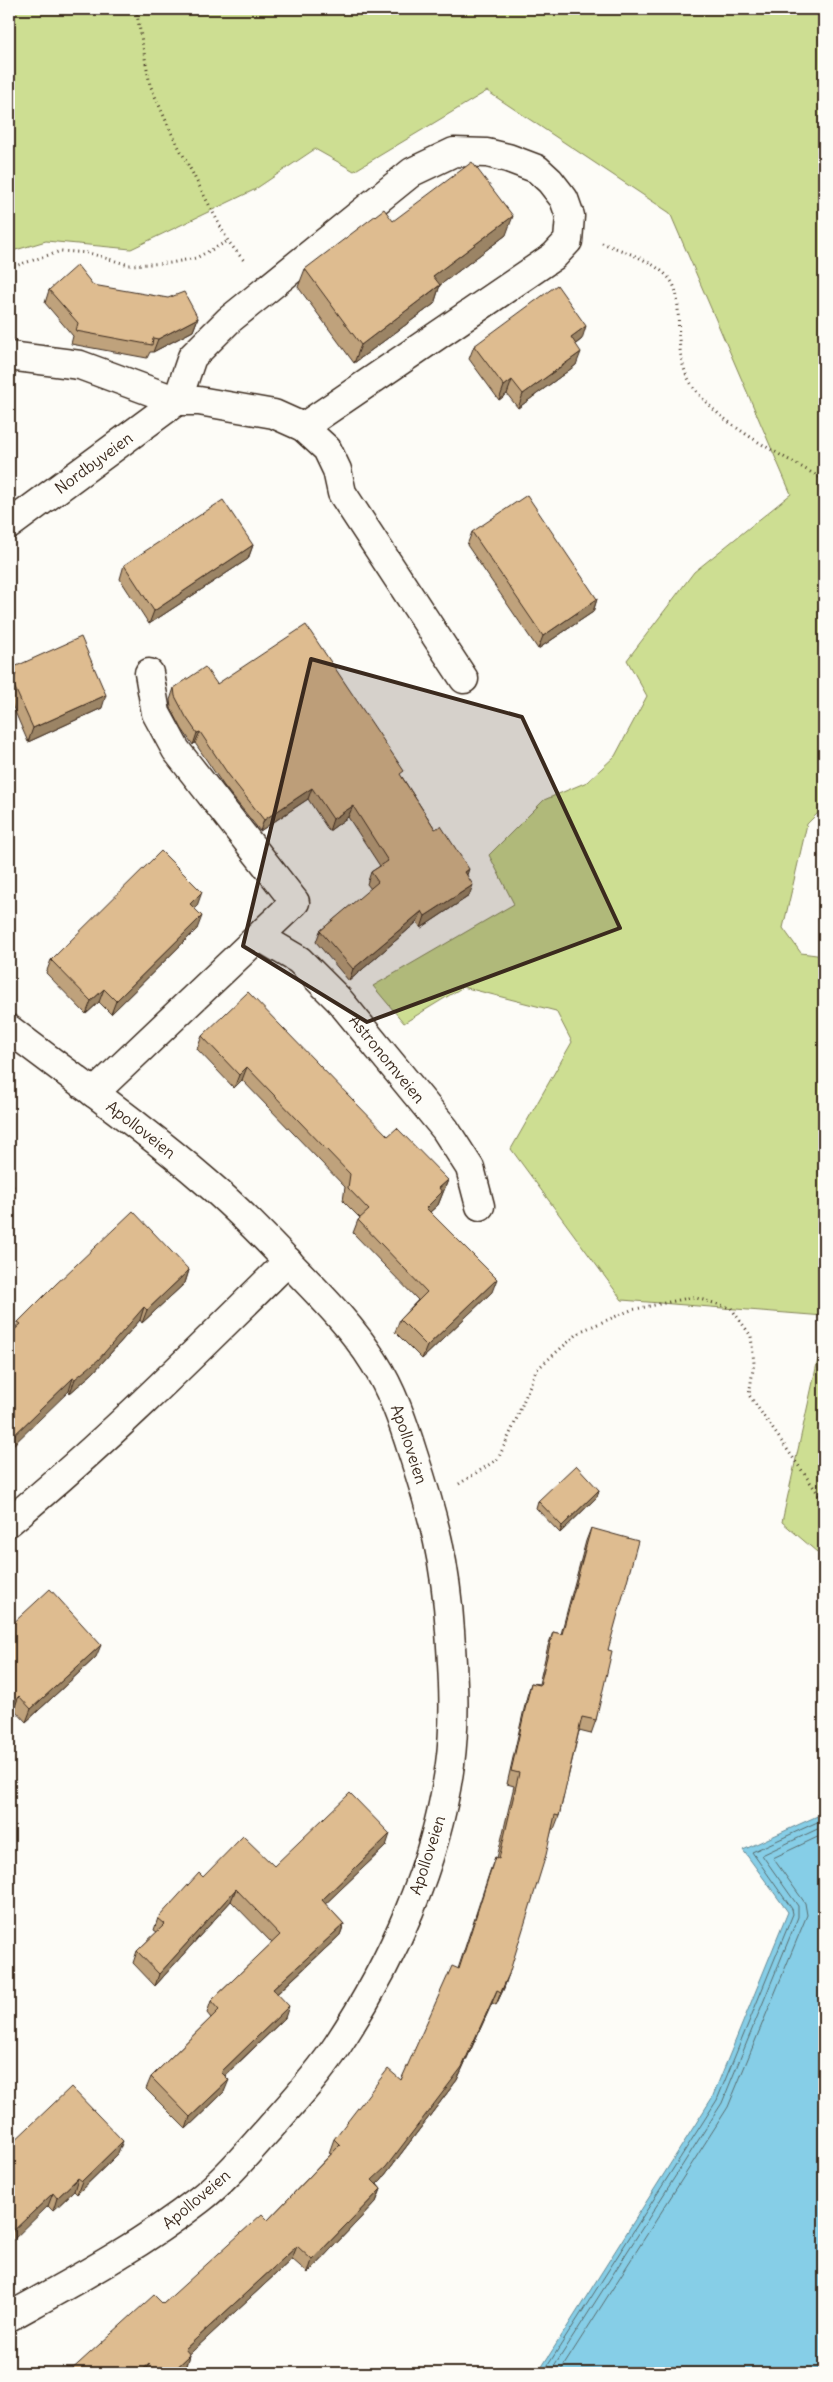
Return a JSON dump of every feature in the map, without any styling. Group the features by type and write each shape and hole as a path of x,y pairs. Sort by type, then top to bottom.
{"street":[{"path":"177,401 192,358 229,320 412,172 454,152 487,153 537,169 550,181 564,198 570,216 568,241 554,256 304,427"},
{"path":"9,356 80,365 177,401 199,401 274,414 304,427 327,449 337,470 342,493 464,679"},
{"name":"Nordbyveien","path":"9,524 177,401"},
{"path":"94,1093 295,902 176,750 156,713 149,673"},
{"name":"Astronomveien","path":"260,937 300,960 339,1000 444,1129 470,1168 480,1206"},
{"name":"Apolloveien","path":"9,1029 206,1181 288,1261 355,1333 377,1366 403,1423 425,1488 443,1560 449,1609 453,1671 451,1762 440,1815 424,1870 384,1965 366,2001 335,2049 304,2090 232,2169 203,2197 159,2230 116,2257 9,2317"},
{"path":"9,1522 72,1470 189,1359 288,1261"}],"path":[{"path":"136,9 150,85 172,134 228,241 267,289"},
{"path":"569,231 634,255 663,271 676,290 680,356 689,380 704,401 744,432 824,480"},
{"path":"9,268 61,252 89,252 129,265 170,263 196,258 228,241"},
{"path":"425,1488 462,1484 498,1459 536,1370 581,1331 631,1310 692,1297 731,1308 751,1336 754,1363 749,1395 824,1502"}],"highlighted area":[{"path":"311,659 522,717 620,928 367,1022 243,946"}],"green space":[{"path":"9,9 824,9 824,807 807,824 783,928 801,953 824,956 824,1316 622,1300 511,1149 572,1042 556,1011 463,987 404,1023 373,986 514,904 489,855 544,800 587,782 615,756 647,696 627,660 694,572 791,494 670,213 487,91 354,171 315,149 254,190 131,249 46,241 9,252"},
{"path":"824,1332 824,1558 782,1522"}],"water":[{"path":"824,1813 824,2373 538,2373 712,2098 788,1912 743,1850"}],"building":[{"path":"472,162 513,216 433,276 440,285 361,345 305,269 384,209 393,221"},
{"path":"77,265 93,285 168,298 184,292 198,318 158,339 153,338 152,345 76,331 78,323 49,290"},
{"path":"557,285 586,326 571,337 581,352 523,394 512,380 504,386 474,346"},
{"path":"527,495 597,599 543,636 472,532"},
{"path":"223,500 253,545 154,611 124,565"},
{"path":"306,625 404,771 400,774 435,829 441,826 469,869 465,872 473,885 425,916 422,911 353,969 320,931 378,882 371,872 388,861 353,806 333,819 312,788 264,820 228,774 200,732 197,733 175,696 174,688 205,667 217,684"},
{"path":"81,637 106,695 33,728 10,677 16,675 12,668"},
{"path":"161,851 202,892 190,904 202,916 116,1001 104,989 91,1001 51,960"},
{"path":"248,992 388,1136 397,1128 448,1180 439,1188 442,1192 426,1208 497,1279 427,1346 400,1319 427,1292 358,1220 369,1210 348,1188 350,1174 247,1067 239,1075 202,1036"},
{"path":"9,1181 14,1186 9,1191"},
{"path":"133,1211 189,1270 147,1310 144,1307 98,1360 75,1379 73,1378 9,1440 9,1335 21,1324 18,1322 56,1284"},
{"path":"576,1465 599,1490 562,1526 538,1501"},
{"path":"591,1528 638,1541 608,1650 612,1651 596,1720 582,1717 559,1816 555,1815 546,1855 509,1974 501,1992 497,1990 462,2067 386,2167 372,2180 381,2189 312,2260 297,2246 185,2349 190,2355 171,2373 158,2373 149,2364 139,2373 68,2373 154,2295 163,2304 262,2214 268,2220 340,2145 334,2139 388,2069 401,2080 452,1966 459,1969 495,1857 499,1859 519,1773 511,1771 531,1683 540,1685 553,1632 562,1634"},
{"path":"50,1589 101,1645 31,1709 19,1696 9,1706 9,1627"},
{"path":"350,1793 390,1834 322,1900 344,1924 273,1989 289,2006 221,2072 229,2080 190,2117 151,2077 219,2010 211,2001 280,1935 236,1889 159,1974 137,1951 165,1924 158,1918 199,1873 203,1877 243,1836 274,1866"},
{"path":"71,2087 123,2141 82,2181 78,2178 57,2198 53,2193 9,2235 9,2146"}]}
